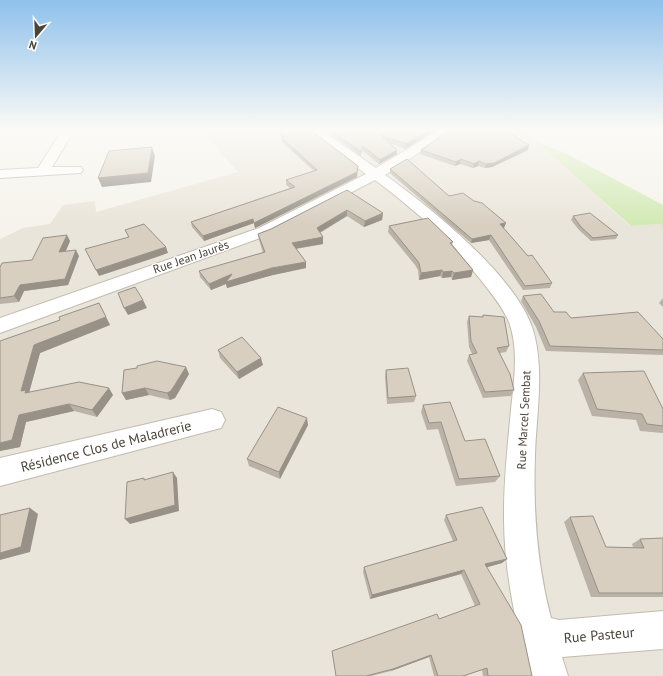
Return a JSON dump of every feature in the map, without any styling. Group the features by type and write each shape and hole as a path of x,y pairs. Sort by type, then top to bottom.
{"street":[{"path":"43,171 49,161"},
{"name":"Rue Marcel Sembat","path":"357,161 433,219 473,256 505,297 522,329 528,368 519,512 524,575 548,676"},
{"name":"Rue Jean Jaurès","path":"0,326 265,231 376,174 398,161"},
{"path":"0,174 76,170"},
{"name":"Résidence Clos de Maladrerie","path":"0,472 212,420"},
{"name":"Rue Pasteur","path":"537,632 559,639 663,630"}],"shaded area":[{"path":"228,161 558,161 630,226 660,224 663,227 663,676 0,676 0,239 23,228 50,224 63,205 95,201 96,212 238,172"}],"green space":[{"path":"558,161 579,161 663,205 663,227 660,224 631,226"}],"building":[{"path":"105,161 150,161 148,173 98,178"},
{"path":"307,161 351,161 358,166 357,172 254,223 253,219 203,236 191,222 295,187 286,180 317,170"},
{"path":"404,161 409,161 449,196 463,193 474,201 482,203 506,223 500,224 528,256 532,255 552,283 525,286 491,235 472,239 390,169"},
{"path":"465,161 499,161 486,164 479,161 474,164"},
{"path":"347,190 383,213 365,221 347,210 317,228 323,237 292,243 306,262 272,268 226,282 232,274 209,284 199,271 265,252 258,234 271,229"},
{"path":"590,213 618,235 593,238 581,227 573,216"},
{"path":"428,218 453,242 450,243 473,270 454,273 452,271 443,272 442,270 421,273 419,263 389,226"},
{"path":"144,224 166,247 96,270 85,249 129,237 125,230"},
{"path":"67,235 59,252 76,250 65,279 20,285 14,296 0,298 0,267 2,263 32,260 43,238"},
{"path":"135,287 143,300 124,308 118,293"},
{"path":"541,294 554,312 566,312 571,318 638,312 663,339 663,350 550,346 539,321 523,296"},
{"path":"99,303 106,317 34,345 21,391 26,390 25,393 79,382 109,388 92,410 69,404 19,415 12,440 0,443 0,341 60,320 59,317"},
{"path":"483,315 504,317 509,346 497,348 510,374 514,390 485,392 469,355 477,353 471,341 469,316 483,317"},
{"path":"242,337 261,358 237,372 218,350"},
{"path":"157,361 186,367 171,391 167,393 145,388 122,393 124,370 137,368 137,366"},
{"path":"408,368 416,396 388,398 386,370"},
{"path":"644,371 663,409 663,426 647,424 642,414 597,409 583,373"},
{"path":"450,402 465,441 485,439 500,476 459,479 441,422 429,423 423,405"},
{"path":"278,407 307,418 279,472 247,459"},
{"path":"173,472 175,505 125,519 127,482 144,478 144,480"},
{"path":"482,507 507,559 485,564 521,625 532,676 488,676 487,668 463,676 438,676 431,655 393,669 366,676 336,676 332,651 437,614 439,619 480,604 464,570 372,595 364,567 457,540 446,515"},
{"path":"30,508 21,547 0,553 0,515"},
{"path":"593,516 606,547 644,548 640,539 663,538 663,593 599,593 570,517"}]}
